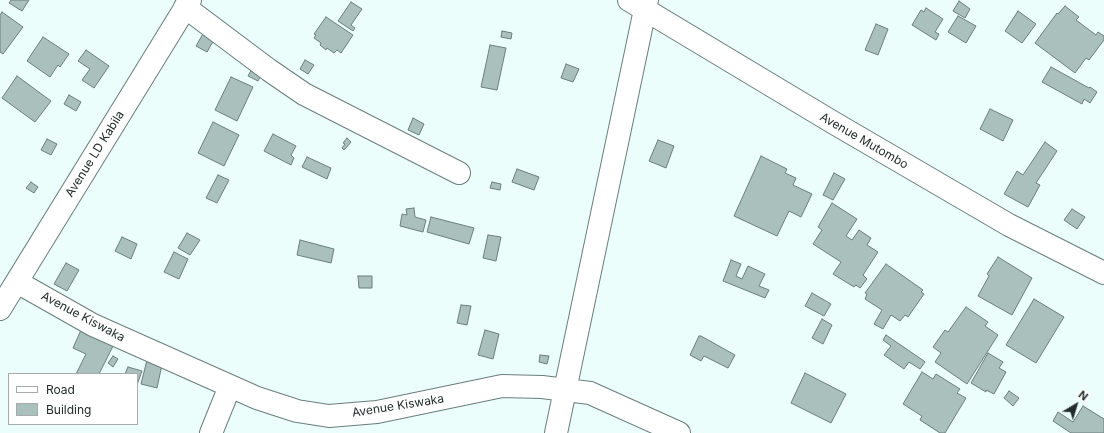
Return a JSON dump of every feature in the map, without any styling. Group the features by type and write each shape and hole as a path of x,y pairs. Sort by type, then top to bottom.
{"street":[{"name":"Avenue Mutombo","path":"641,3 834,123 1009,225 1104,273"},
{"path":"556,433 641,3"},
{"path":"188,4 269,70 304,94 459,173"},
{"name":"Avenue LD Kabila","path":"0,309 188,4"},
{"name":"Avenue Kiswaka","path":"17,282 93,325 257,398 298,411 329,416 377,412 502,386 542,387 590,393 679,433"},
{"path":"211,433 230,386"}],"building":[{"path":"11,0 29,0 22,11 9,3"},
{"path":"959,1 970,9 965,18 953,11"},
{"path":"351,2 362,9 351,25 355,28 353,31 338,21"},
{"path":"1065,6 1079,17 1076,20 1096,35 1098,32 1104,36 1104,40 1089,60 1086,58 1075,73 1035,43 1057,13 1058,14"},
{"path":"926,8 943,19 935,32 939,34 936,40 912,25 921,10 924,12"},
{"path":"1018,11 1036,24 1022,43 1005,31"},
{"path":"2,12 23,27 3,54 0,52 0,15"},
{"path":"958,16 976,26 966,43 948,32"},
{"path":"326,17 353,35 341,53 337,50 334,53 327,48 326,50 320,45 321,43 314,38 316,35 314,34"},
{"path":"876,24 888,29 878,55 865,50"},
{"path":"502,31 512,33 511,39 501,37"},
{"path":"204,32 215,38 207,52 196,46"},
{"path":"43,37 69,54 60,67 58,65 50,77 27,61"},
{"path":"490,45 506,48 497,90 481,87"},
{"path":"86,50 109,66 94,88 82,80 90,69 78,61"},
{"path":"305,60 314,65 308,74 300,69"},
{"path":"566,64 579,69 573,82 561,78"},
{"path":"254,65 263,71 258,81 248,76"},
{"path":"1051,67 1097,92 1090,103 1084,99 1082,104 1042,82"},
{"path":"17,76 51,101 35,122 2,98"},
{"path":"231,77 253,87 237,121 215,110"},
{"path":"69,95 81,102 76,111 64,104"},
{"path":"990,109 1013,120 1003,141 980,129"},
{"path":"413,118 424,124 419,135 408,130"},
{"path":"213,122 239,135 224,166 198,153"},
{"path":"273,134 296,146 291,155 294,158 291,165 264,151"},
{"path":"347,138 351,142 344,150 342,148 345,144 343,143"},
{"path":"47,139 57,144 51,155 41,150"},
{"path":"658,140 674,146 666,168 649,161"},
{"path":"1045,142 1057,151 1036,183 1040,185 1028,207 1004,194 1017,171 1023,175"},
{"path":"761,156 787,169 785,173 796,178 793,185 812,194 801,217 789,211 777,236 734,216"},
{"path":"307,157 331,168 327,179 302,167"},
{"path":"517,169 539,177 534,190 512,182"},
{"path":"834,173 845,179 833,200 823,195"},
{"path":"218,175 229,180 217,203 206,198"},
{"path":"31,182 38,187 34,193 26,188"},
{"path":"492,182 501,184 500,190 490,188"},
{"path":"832,203 857,219 846,236 852,240 859,230 871,238 867,245 878,252 863,275 867,279 860,288 856,285 854,287 833,274 841,262 813,244 822,230 818,227"},
{"path":"414,208 415,217 426,220 423,232 400,226 402,214 407,215 406,209"},
{"path":"1072,209 1085,217 1077,229 1064,220"},
{"path":"431,217 474,228 469,244 427,232"},
{"path":"187,233 200,240 190,255 178,248"},
{"path":"488,235 501,237 496,261 483,258"},
{"path":"122,237 137,244 131,259 115,251"},
{"path":"300,240 334,249 331,263 297,255"},
{"path":"174,252 188,259 179,279 164,272"},
{"path":"998,257 1032,278 1012,315 978,296 989,276 987,274"},
{"path":"731,260 741,264 736,276 742,279 748,266 765,274 759,286 769,290 765,298 723,281"},
{"path":"66,263 79,270 67,291 54,284"},
{"path":"886,264 923,290 921,292 924,294 908,317 905,315 900,321 891,315 883,329 874,324 882,310 865,299 867,294 865,293"},
{"path":"358,276 372,276 372,288 359,288"},
{"path":"812,293 831,304 824,316 805,306"},
{"path":"1034,299 1064,317 1036,363 1006,345"},
{"path":"461,305 471,306 467,325 457,323"},
{"path":"966,307 988,322 985,326 998,335 967,384 935,362 941,353 933,347 945,330 948,332"},
{"path":"822,319 832,325 823,344 812,338"},
{"path":"81,330 113,346 100,373 76,373 86,354 73,348"},
{"path":"485,330 499,334 493,359 478,355"},
{"path":"886,335 925,362 920,369 909,362 904,369 884,355 891,346 883,340"},
{"path":"699,336 735,355 728,368 704,356 701,361 690,355"},
{"path":"988,353 1003,362 999,368 1006,372 994,394 986,390 986,392 971,383"},
{"path":"540,355 549,356 547,364 539,362"},
{"path":"113,356 118,359 113,367 108,363"},
{"path":"148,356 163,360 157,388 141,384"},
{"path":"128,367 142,371 138,382 138,373 125,373"},
{"path":"922,372 933,379 936,374 960,389 957,393 966,398 945,433 940,433 920,420 922,416 903,404"},
{"path":"805,373 846,394 831,423 791,403"},
{"path":"1009,391 1019,398 1013,406 1004,398"},
{"path":"1083,406 1104,419 1104,433 1071,433 1053,421 1058,412 1073,422"}]}
